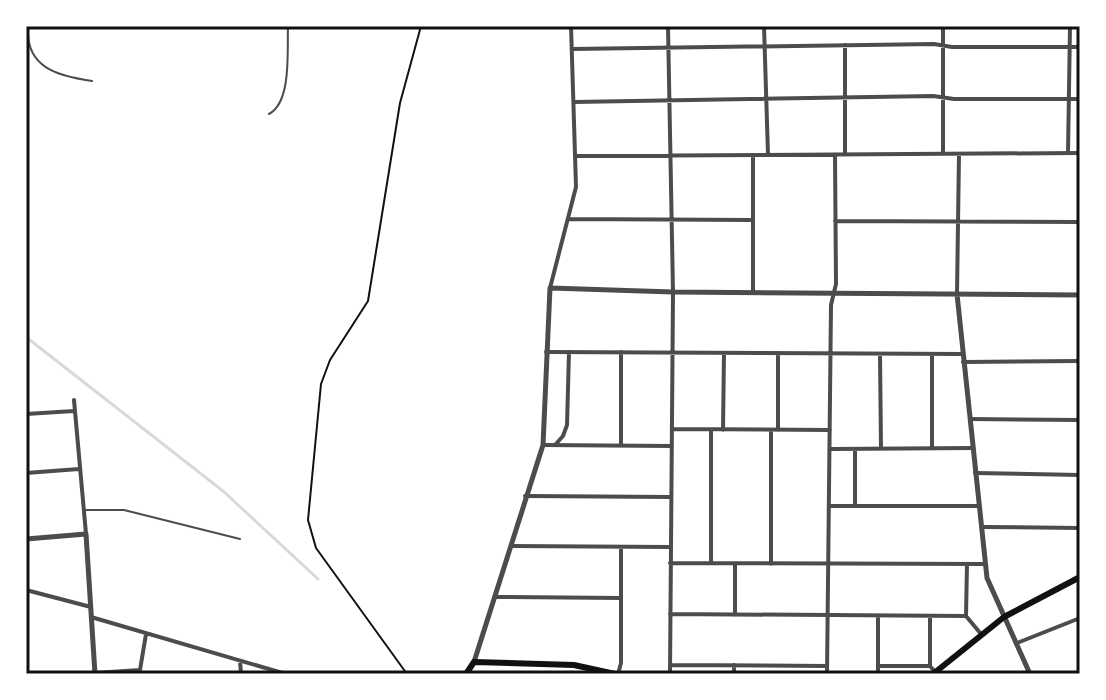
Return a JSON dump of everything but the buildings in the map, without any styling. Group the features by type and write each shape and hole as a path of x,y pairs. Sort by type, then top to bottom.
{"main road":[{"path":"932,671 1004,617 1080,577"},
{"path":"466,674 474,662 574,665 617,674"}],"street":[{"path":"474,662 543,445 550,288 576,187 571,26"},
{"path":"668,26 673,292 670,674"},
{"path":"764,26 768,155"},
{"path":"943,26 943,154"},
{"path":"1068,153 1070,26"},
{"path":"572,49 845,45 1080,47"},
{"path":"845,45 845,154"},
{"path":"574,102 943,97 1080,99"},
{"path":"575,156 1080,153"},
{"path":"959,154 957,294 984,564 989,585 1030,674"},
{"path":"753,155 753,293"},
{"path":"827,674 835,155"},
{"path":"568,219 753,220"},
{"path":"835,221 1080,222"},
{"path":"550,288 1080,295"},
{"path":"546,352 962,354"},
{"path":"555,445 567,425 569,352"},
{"path":"621,352 621,446"},
{"path":"723,430 724,353"},
{"path":"778,353 778,430"},
{"path":"880,354 881,449"},
{"path":"932,354 932,449"},
{"path":"963,362 1080,361"},
{"path":"74,400 95,674 140,670 146,633"},
{"path":"26,414 74,411"},
{"path":"969,419 1080,420"},
{"path":"672,429 830,430"},
{"path":"711,430 711,563"},
{"path":"771,430 771,564"},
{"path":"543,445 671,446"},
{"path":"830,449 972,448"},
{"path":"855,449 855,506"},
{"path":"26,473 80,469"},
{"path":"975,473 1080,475"},
{"path":"525,496 671,497"},
{"path":"829,506 978,506"},
{"path":"980,527 1080,528"},
{"path":"26,539 86,534"},
{"path":"511,546 670,547"},
{"path":"617,674 621,663 621,547"},
{"path":"670,563 984,564"},
{"path":"735,564 735,615"},
{"path":"967,564 966,616 981,634"},
{"path":"26,590 91,607"},
{"path":"494,597 621,598"},
{"path":"670,614 966,616"},
{"path":"878,616 878,674"},
{"path":"878,666 932,671 930,616"},
{"path":"91,617 286,674"},
{"path":"1017,643 1080,618"},
{"path":"240,661 241,674"},
{"path":"669,665 827,666"},
{"path":"734,665 734,674"}],"lane":[{"path":"28,26 27,37 34,55 45,67 60,76 92,81"},
{"path":"269,114 276,111 284,98 288,26"},
{"path":"83,510 124,510 240,539"}],"path":[{"path":"407,674 316,548 308,520 321,384 330,360 368,301 400,103 421,26"}],"waterway":[{"path":"26,337 223,491 318,579"}]}
